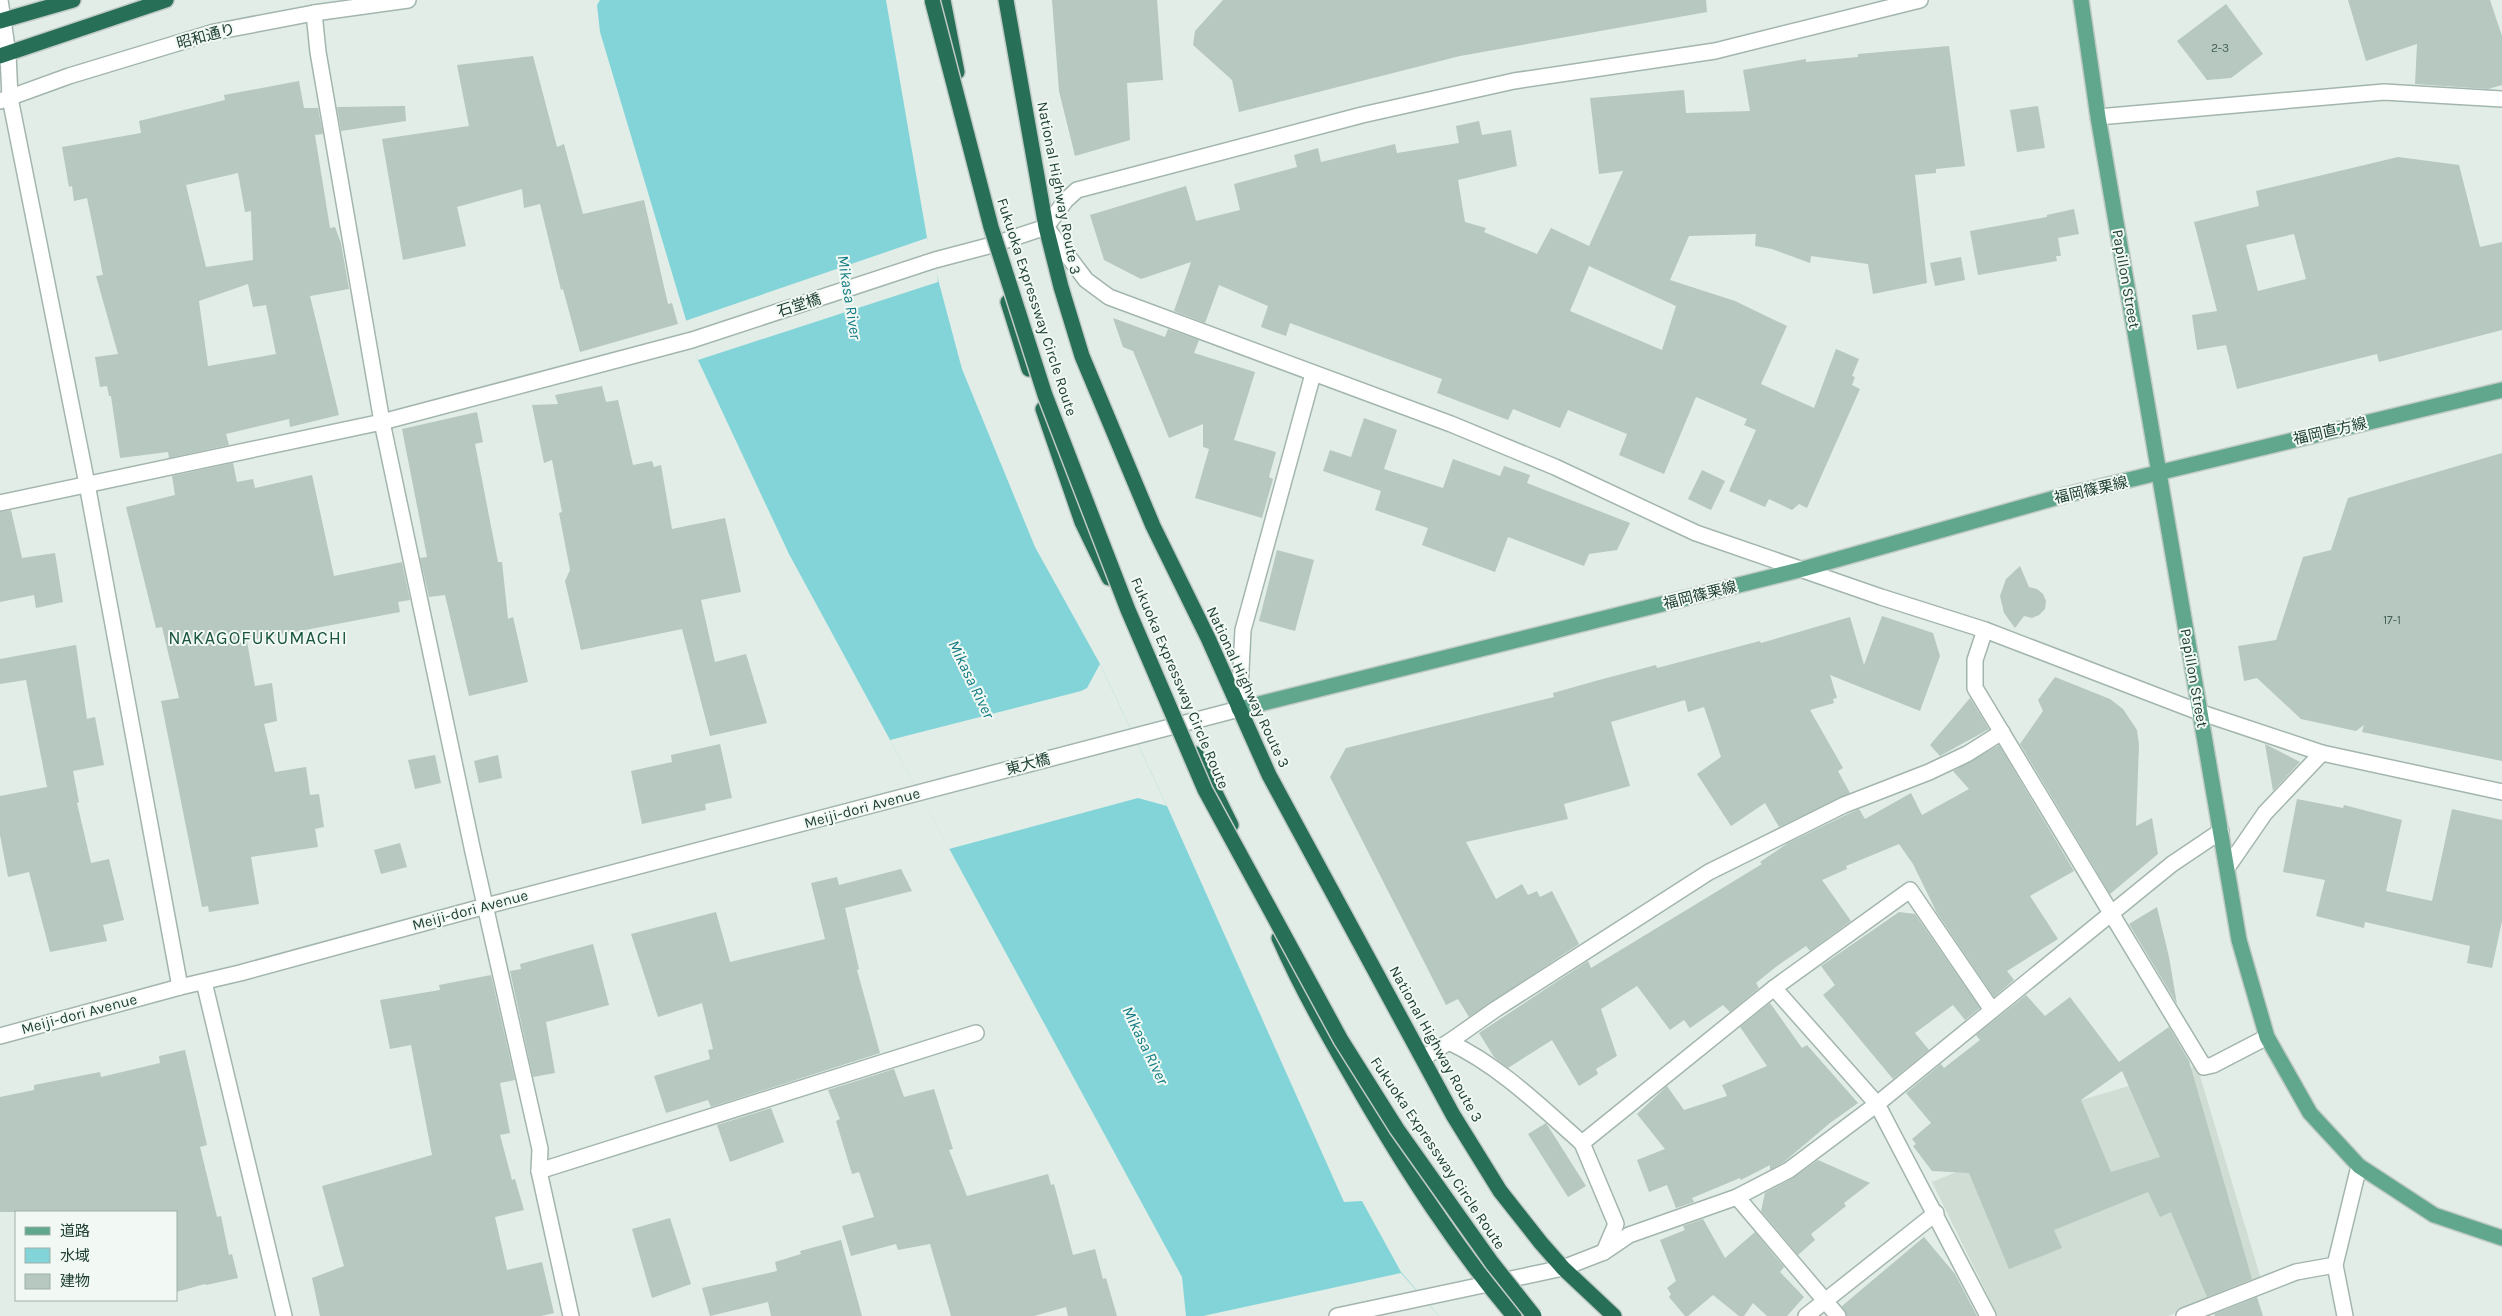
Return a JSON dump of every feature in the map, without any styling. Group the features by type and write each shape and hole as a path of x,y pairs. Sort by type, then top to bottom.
{"highway":[{"path":"1,21 73,0"},
{"path":"4,55 166,0"},
{"name":"Fukuoka Expressway Circle Route","path":"928,0 985,228 1012,313 1121,613 1201,793 1336,1042 1394,1132 1486,1265 1527,1316"},
{"name":"Fukuoka Expressway Circle Route","path":"932,0 991,227 1045,395 1128,610 1205,790 1341,1040 1386,1113 1492,1263 1534,1316"},
{"path":"943,0 992,246 1016,332 1082,522 1222,804 1298,983 1394,1150 1486,1283 1514,1316"},
{"name":"National Highway Route 3","path":"1006,0 1046,227 1060,288 1086,365 1153,526 1208,638 1269,775 1453,1115 1500,1191 1563,1268 1614,1316"}],"main road":[{"name":"Papillon Street","path":"2081,0 2098,117 2199,712 2222,831 2239,940 2267,1037 2310,1112 2359,1166 2434,1215 2502,1238"},
{"name":"福岡直方線","path":"2159,474 2502,390"},
{"name":"福岡篠栗線","path":"1239,709 1803,568 2062,496 2159,474"}],"street":[{"path":"0,0 5,100 87,484 180,987"},
{"name":"昭和通り","path":"5,100 68,76 214,32 314,13 408,0"},
{"path":"1920,0 1715,52 1514,80 1362,115 1078,190 1066,200 1046,227 1086,280 1110,297 1451,424 1555,466 1696,533 1803,568 1881,597 1985,630 2199,712 2322,753 2502,792"},
{"path":"314,13 318,52 382,422 540,1149 538,1171 571,1316"},
{"path":"2098,117 2384,92 2502,98"},
{"name":"石堂橋","path":"0,503 382,422 692,340 935,260 992,246 1046,227"},
{"path":"1181,724 1239,709 1243,630 1313,374"},
{"path":"1985,630 1975,660 1975,688 2110,915 2204,1067 2213,1065 2267,1037"},
{"name":"東大橋","path":"941,788 1181,724"},
{"path":"1423,1058 1709,872 1844,805 1944,765 2002,732"},
{"path":"2228,868 2265,813 2322,753"},
{"name":"Meiji-dori Avenue","path":"0,1036 486,906 941,788"},
{"path":"1337,1316 1563,1268 1604,1252 1629,1236 1737,1197 1789,1170 1877,1104 2172,864 2222,831"},
{"path":"1582,1144 1774,988 1910,890 1992,1010"},
{"path":"204,982 284,1316"},
{"path":"1774,988 1877,1104 1936,1213 1988,1316"},
{"path":"538,1171 976,1033"},
{"path":"1449,1042 1462,1048 1513,1083 1582,1144 1616,1224 1604,1252"},
{"path":"2345,1316 2335,1265 2359,1166"},
{"path":"1737,1197 1838,1316"},
{"path":"1806,1316 1936,1213"},
{"path":"2184,1316 2296,1272 2335,1265"}],"shaded area":[{"path":"2197,1066 2261,1279 2168,1316 1998,1316 1932,1182 1983,1161 2044,1111"}],"water":[{"name":"Mikasa River","path":"600,0 886,0 927,238 962,369 1035,547 1100,664 1167,806 1344,1202 1362,1201 1401,1272 1439,1316 1186,1316 1182,1277 789,554 698,360 600,32 597,5"}],"pier":[{"path":"927,238 935,261 938,282 698,360 685,321"},
{"path":"1100,664 1167,806 1138,798 949,849 890,740 1081,691 1087,688"},
{"path":"1401,1273 1439,1316 1203,1316"}],"building":[{"path":"1052,0 1157,0 1163,80 1127,83 1130,140 1075,156 1059,91"},
{"path":"1223,0 1706,0 1707,12 1460,56 1239,112 1232,80 1193,45 1195,31"},
{"path":"2348,0 2490,0 2502,36 2502,85 2488,89 2415,84 2417,44 2366,61"},
{"path":"2226,4 2263,54 2231,78 2207,80 2177,41"},
{"path":"1949,46 1965,166 1936,169 1936,173 1915,175 1927,283 1873,294 1868,264 1811,256 1810,263 1772,249 1755,246 1756,234 1689,236 1670,280 1735,301 1787,326 1761,384 1814,408 1836,349 1859,359 1852,376 1855,377 1852,385 1860,389 1807,508 1799,504 1792,510 1769,499 1765,507 1729,491 1756,430 1744,425 1747,419 1696,397 1664,474 1619,455 1627,434 1568,410 1560,428 1513,409 1508,420 1437,393 1442,379 1290,323 1286,336 1261,327 1268,306 1219,285 1205,323 1174,311 1191,262 1141,279 1104,260 1090,215 1186,186 1196,221 1240,210 1234,184 1297,167 1294,155 1318,148 1321,162 1395,144 1397,153 1459,143 1456,126 1479,121 1482,135 1511,130 1517,166 1458,180 1465,222 1486,228 1484,232 1537,254 1551,228 1589,246 1623,171 1599,174 1590,98 1684,90 1686,113 1750,111 1743,70 1806,59 1806,62 1858,57 1858,54","holes":["1589,266 1676,306 1662,350 1570,311"]},
{"path":"533,56 557,147 564,144 583,214 644,200 668,304 672,303 678,324 580,352 563,289 561,290 540,204 524,208 522,189 457,207 466,246 403,260 382,139 469,126 457,65"},
{"path":"299,81 304,108 318,108 323,134 315,135 330,228 335,227 341,243 349,289 310,296 339,415 290,427 289,419 226,434 229,445 169,458 168,452 120,458 111,396 109,396 107,386 100,387 95,357 118,354 96,276 103,275 87,198 74,201 72,186 69,187 62,147 141,133 139,121 225,100 224,95","holes":["238,173 245,212 251,211 253,260 206,267 186,185","248,284 253,307 266,305 276,354 208,366 199,301"]},
{"path":"405,106 406,121 341,131 337,107"},
{"path":"2038,106 2045,148 2017,152 2010,110"},
{"path":"2398,157 2459,165 2480,247 2502,242 2502,330 2379,362 2377,354 2237,389 2226,345 2197,350 2192,315 2217,311 2194,222 2259,206 2256,191","holes":["2294,234 2306,279 2258,291 2246,245"]},
{"path":"2074,209 2079,234 2058,238 2061,256 2056,256 2057,261 1978,275 1970,231 2047,217 2047,215"},
{"path":"1961,257 1965,280 1935,286 1930,263"},
{"path":"1113,318 1165,337 1168,329 1199,340 1194,353 1255,372 1234,440 1276,452 1269,477 1273,479 1262,518 1195,498 1209,449 1203,447 1203,424 1169,438 1133,351 1123,347"},
{"path":"602,386 606,402 618,400 633,465 652,461 654,467 661,465 672,529 725,518 741,592 701,600 715,662 746,654 767,723 710,736 682,629 581,650 565,581 570,570 559,513 562,512 552,460 544,463 532,405 558,404 555,395"},
{"path":"477,412 483,442 475,444 498,562 502,562 508,619 513,617 528,682 469,696 445,595 429,597 420,558 427,557 402,429"},
{"path":"1364,418 1397,430 1384,469 1443,488 1453,459 1500,476 1504,466 1530,475 1527,483 1630,523 1617,550 1589,554 1584,566 1508,537 1495,572 1422,545 1428,528 1375,510 1381,491 1323,471 1330,450 1351,457"},
{"path":"2502,453 2502,761 2362,732 2364,725 2356,731 2301,719 2257,678 2244,681 2238,646 2276,640 2303,557 2331,550 2348,498"},
{"path":"233,463 237,482 253,479 255,488 312,475 334,576 402,562 410,600 398,602 400,612 247,641 255,686 272,683 277,721 264,724 275,772 306,767 310,795 319,794 324,827 315,829 318,847 251,857 259,904 209,912 208,906 202,907 161,701 179,698 162,627 156,628 126,507 175,495 172,476"},
{"path":"1702,470 1725,481 1711,510 1688,499"},
{"path":"11,510 22,558 55,553 63,602 36,608 34,595 0,602 0,512"},
{"path":"1277,550 1314,560 1295,631 1259,621"},
{"path":"2020,566 2029,587 2037,589 2043,594 2046,601 2045,609 2039,615 2032,618 2024,616 2015,628 2004,613 2000,596 2006,579"},
{"path":"1882,616 1933,633 1940,656 1920,711 1830,675 1837,698 1833,699 1834,703 1810,710 1843,768 1838,771 1850,793 1779,827 1765,803 1731,826 1697,774 1721,757 1704,707 1688,712 1685,700 1611,722 1630,786 1564,804 1568,819 1466,842 1496,899 1522,884 1528,895 1537,891 1540,897 1552,891 1579,944 1469,1017 1458,999 1446,1005 1330,777 1346,748 1554,697 1553,693 1599,680 1656,665 1657,668 1760,641 1761,643 1850,617 1864,665"},
{"path":"76,645 87,719 95,717 104,765 73,771 79,802 77,803 91,863 109,859 124,920 103,925 107,941 50,952 29,872 8,877 0,835 0,796 47,787 26,680 0,684 0,659"},
{"path":"2055,677 2110,699 2123,709 2137,730 2139,745 2136,826 2152,818 2158,854 2110,894 2020,744 2043,711 2038,700"},
{"path":"1970,698 1989,729 1940,756 1930,745"},
{"path":"720,744 732,798 705,804 706,810 642,824 631,771 672,762 671,755"},
{"path":"2265,744 2300,762 2273,791"},
{"path":"1999,745 2074,871 2030,896 2058,939 2007,971 2014,980 1994,997 1937,913 1913,864 1899,844 1846,866 1847,869 1822,880 1851,921 1810,951 1806,946 1777,966 1756,983 1759,988 1730,1012 1723,1005 1690,1028 1684,1020 1670,1030 1637,986 1601,1009 1617,1056 1596,1069 1598,1074 1579,1086 1552,1040 1508,1068 1494,1057 1479,1033 1588,961 1591,968 1762,864 1760,862 1788,843 1859,809 1865,819 1911,793 1922,815 1969,789 1953,771"},
{"path":"435,755 441,783 415,789 408,760"},
{"path":"498,755 502,778 479,783 474,761"},
{"path":"2297,799 2343,808 2344,805 2402,820 2386,891 2432,901 2452,809 2502,820 2502,921 2492,968 2467,963 2470,946 2365,922 2364,928 2316,916 2325,880 2283,872"},
{"path":"400,843 407,867 381,874 374,850"},
{"path":"901,869 912,891 845,908 859,969 857,970 880,1053 711,1107 708,1100 666,1113 654,1076 710,1059 708,1050 713,1049 702,1003 658,1017 631,934 716,912 730,962 825,939 811,883 837,877 839,885"},
{"path":"2157,907 2169,957 2177,1004 2129,924"},
{"path":"1899,912 1915,914 1980,1008 1965,1020 1953,1005 1915,1033 1929,1050 1893,1079 1823,995 1835,985 1821,966"},
{"path":"593,944 609,1005 546,1022 555,1073 533,1077 510,971 521,969 520,964"},
{"path":"491,975 515,1080 500,1083 510,1133 500,1135 512,1180 515,1179 524,1210 495,1217 507,1270 542,1262 554,1313 541,1316 320,1316 312,1278 344,1266 322,1186 432,1155 411,1045 390,1049 380,1000 440,990 439,985"},
{"path":"2026,995 2045,1016 2070,997 2119,1062 2169,1027 2189,1061 2252,1279 2207,1297 2171,1212 2160,1217 2148,1192 2054,1230 2062,1248 2009,1269 1969,1173 1932,1171 1913,1146 1916,1144 1912,1139 1931,1123 1906,1093 1941,1064 1944,1068 1980,1040 1976,1035","holes":["2122,1071 2160,1157 2111,1172 2081,1100"]},
{"path":"1770,1003 1802,1048 1807,1045 1858,1103 1830,1123 1784,1162 1770,1170 1770,1165 1741,1180 1740,1178 1692,1198 1694,1202 1676,1208 1667,1185 1649,1192 1637,1160 1665,1149 1637,1114 1667,1086 1684,1110 1727,1096 1722,1085 1767,1066 1740,1027"},
{"path":"185,1050 207,1145 200,1147 217,1217 221,1216 229,1255 232,1254 238,1278 178,1291 178,1211 0,1212 0,1097 34,1090 34,1085 100,1072 101,1077 160,1063 159,1056"},
{"path":"894,1069 904,1097 934,1089 953,1149 949,1150 967,1196 1048,1174 1051,1185 1054,1184 1073,1255 1095,1249 1103,1279 1106,1278 1117,1316 1068,1316 1066,1307 1034,1316 951,1316 930,1244 898,1250 896,1244 851,1256 842,1226 874,1217 859,1172 852,1174 836,1121 840,1119 828,1090"},
{"path":"771,1108 784,1142 730,1162 717,1125"},
{"path":"1546,1123 1586,1186 1568,1197 1528,1134"},
{"path":"1818,1160 1870,1183 1844,1203 1846,1206 1811,1234 1815,1240 1798,1255 1761,1211 1765,1193 1793,1178"},
{"path":"670,1218 691,1284 652,1298 632,1229"},
{"path":"1703,1219 1725,1258 1755,1232 1784,1267 1780,1272 1804,1297 1787,1316 1767,1316 1753,1303 1744,1316 1739,1316 1713,1295 1688,1316 1685,1316 1669,1297 1671,1294 1667,1288 1676,1281 1660,1240 1685,1230 1683,1226"},
{"path":"1924,1237 1955,1274 1977,1316 1847,1316 1842,1306"},
{"path":"841,1240 862,1316 771,1316 768,1302 710,1316 702,1288 777,1271 775,1262 801,1254 800,1251"},
{"path":"2257,1297 2263,1316 2215,1316 2214,1314"}],"district":[{"name":"NAKAGOFUKUMACHI","path":"258,638"}]}
